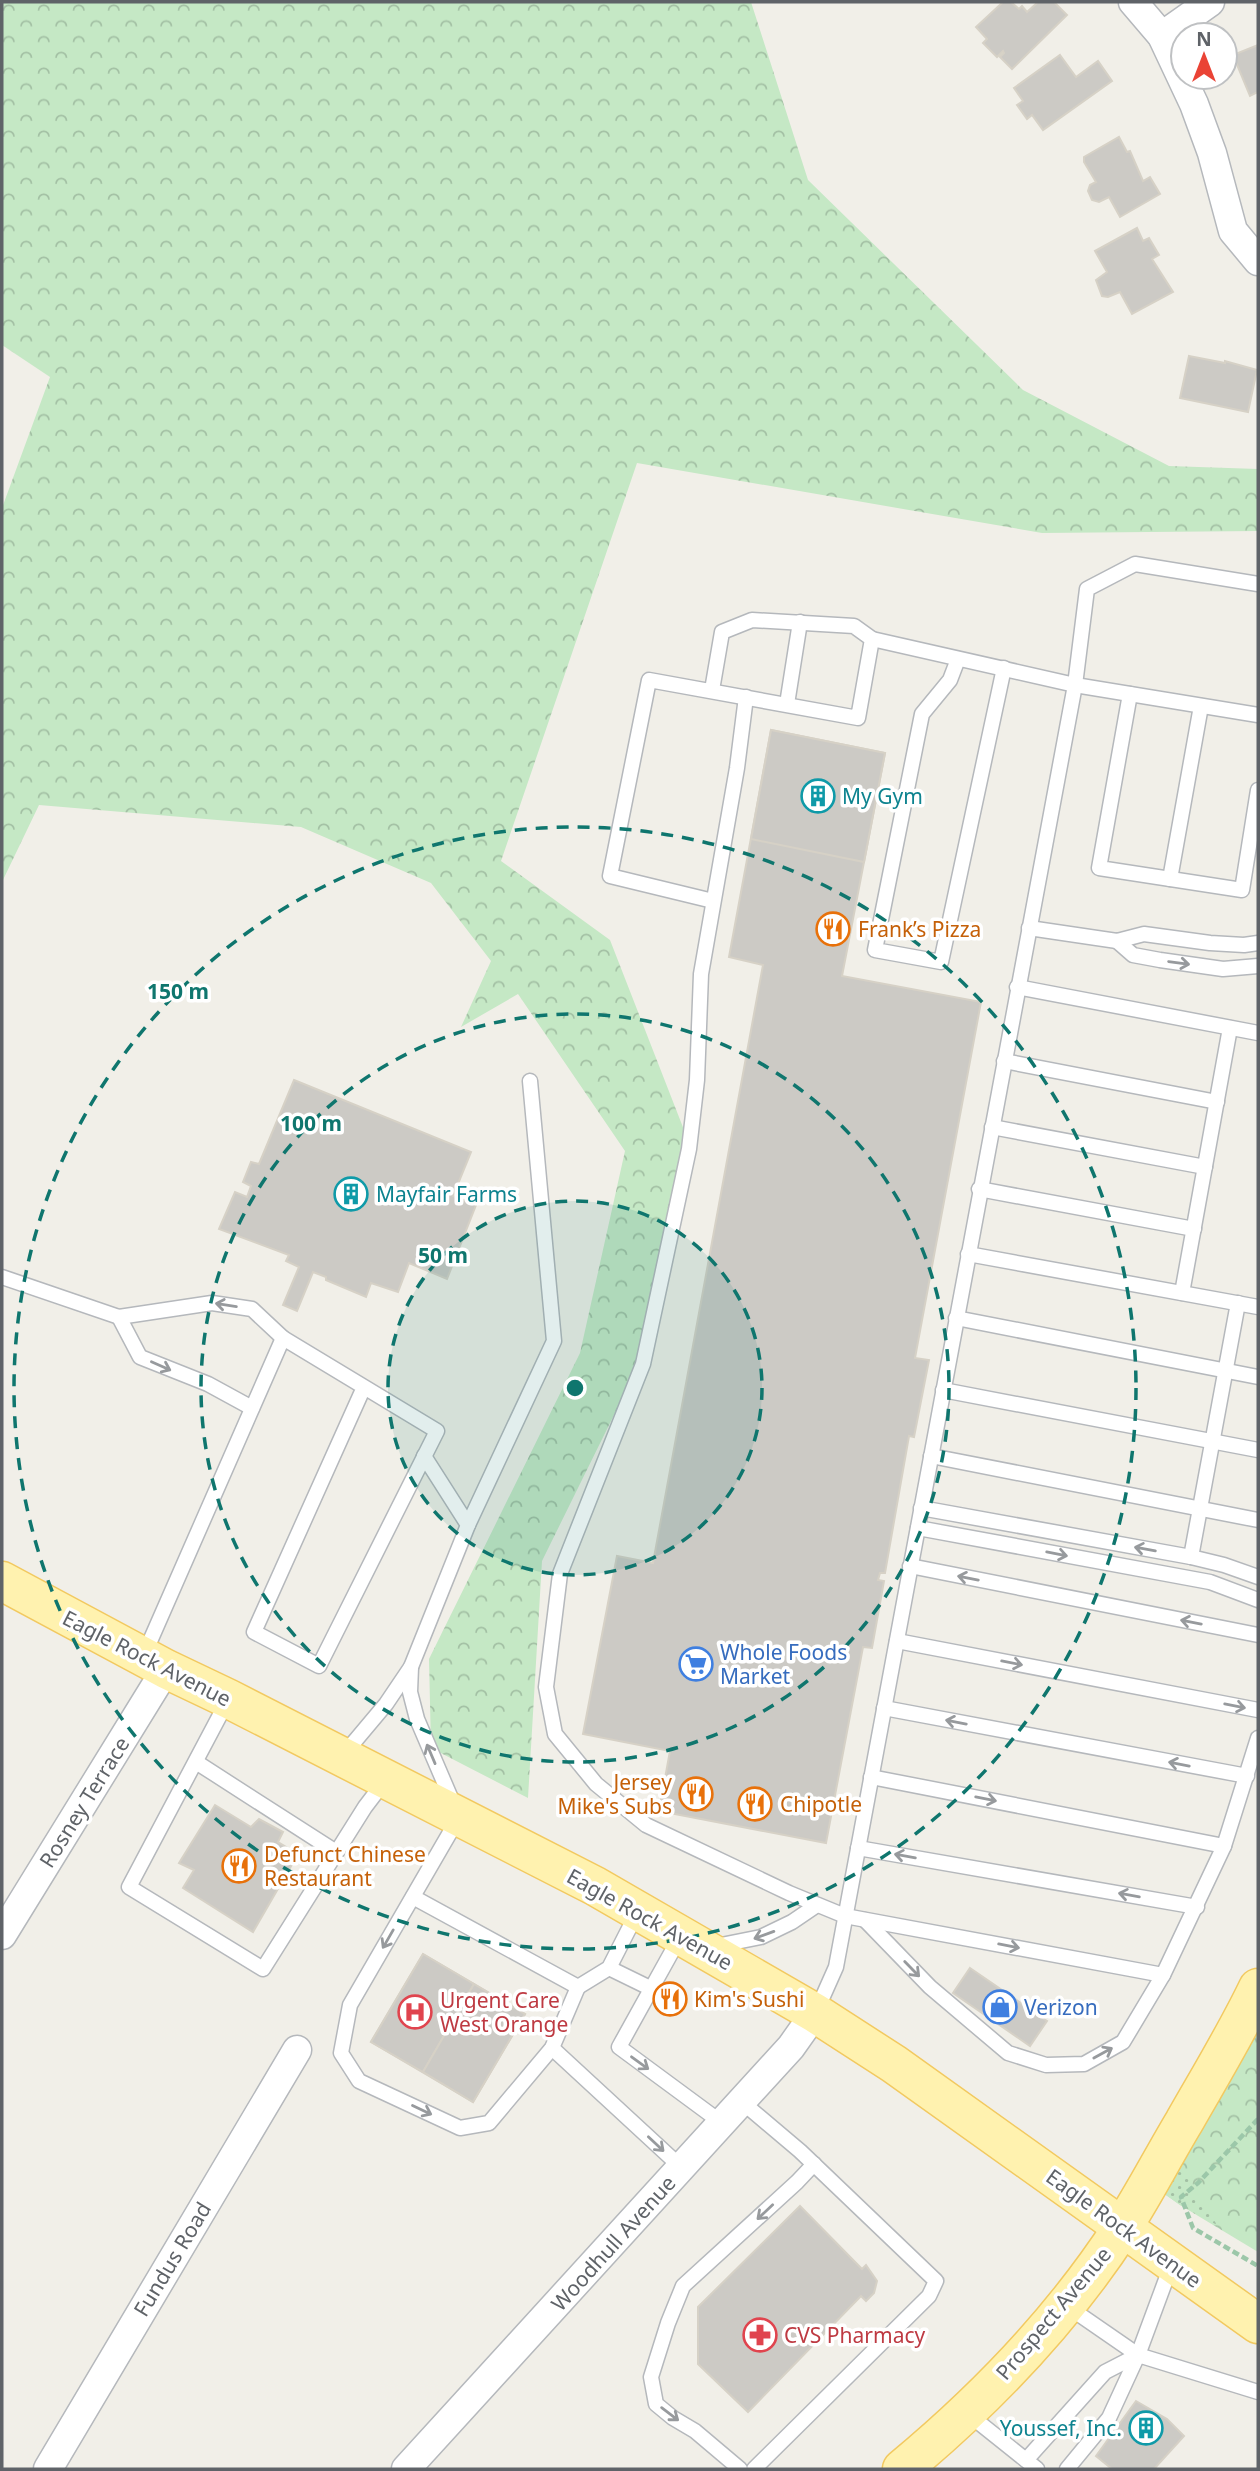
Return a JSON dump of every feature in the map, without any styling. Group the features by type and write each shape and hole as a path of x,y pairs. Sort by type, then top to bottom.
{"main road":[{"name":"Eagle Rock Avenue","path":"2,1581 595,1886 815,2013 905,2071 1258,2324"},
{"name":"Prospect Avenue","path":"902,2469 967,2413 1027,2350 1091,2273 1123,2227 1241,2024 1258,1988"}],"street":[{"path":"1133,2 1162,36 1194,104 1212,153 1233,231 1258,261"},
{"path":"1162,36 1210,2"},
{"name":"Rosney Terrace","path":"2,1934 155,1662"},
{"name":"Woodhull Avenue","path":"406,2469 791,2047 815,2013"},
{"name":"Fundus Road","path":"48,2469 297,2050"}],"lane":[{"path":"815,2013 836,1966 1075,685 1087,589 1135,564 1258,584"},
{"path":"712,690 722,632 752,620 800,622 854,626 872,639 1075,685 1258,715"},
{"path":"787,704 800,622"},
{"path":"713,901 610,877 649,680 858,718 872,639"},
{"path":"958,659 950,680 922,714 875,950 941,962 1004,668"},
{"path":"1130,694 1100,868 1241,890 1258,790"},
{"path":"746,697 737,768 701,974 697,1080 688,1149 643,1364 560,1574 546,1687 555,1734 596,1784 646,1825 817,1905 845,1916 1163,1975"},
{"path":"1170,879 1201,706"},
{"path":"1029,928 1117,941 1144,934 1244,946 1258,943"},
{"path":"1117,941 1133,955 1160,960 1223,969 1258,966"},
{"path":"1017,987 1258,1034"},
{"path":"1182,1293 1230,1028"},
{"path":"1004,1061 1217,1102"},
{"path":"341,1757 386,1704 411,1667 468,1525 554,1341 530,1081"},
{"path":"992,1127 1205,1167"},
{"path":"979,1189 1194,1229"},
{"path":"968,1254 1258,1307"},
{"path":"2,1277 119,1317 212,1303 252,1309 283,1338 437,1431 318,1666 254,1632 364,1387"},
{"path":"1191,1557 1238,1303"},
{"path":"119,1317 140,1357 208,1384 252,1408"},
{"path":"957,1318 1258,1377"},
{"path":"155,1662 252,1408 283,1338"},
{"path":"943,1390 1258,1450"},
{"path":"424,1456 468,1525"},
{"path":"931,1456 1258,1520"},
{"path":"921,1508 1191,1557 1258,1577"},
{"path":"918,1528 1210,1582 1258,1600"},
{"path":"910,1566 1258,1635"},
{"path":"897,1641 1258,1710"},
{"path":"411,1667 410,1692 417,1719 459,1816 350,2005 341,2053 359,2081 460,2128 489,2123 552,2048 578,1987 609,1968 638,1911"},
{"path":"229,1699 129,1887 263,1969 336,1852 385,1780"},
{"path":"884,1708 1247,1776"},
{"path":"865,1920 930,1987 1008,2053 1046,2065 1084,2064 1123,2042 1163,1975 1224,1846 1258,1738"},
{"path":"196,1762 336,1852"},
{"path":"871,1777 1224,1846"},
{"path":"858,1848 1197,1907"},
{"path":"413,1897 578,1987"},
{"path":"722,2123 619,2047 652,1989 692,1942 761,1937 792,1922 817,1905"},
{"path":"609,1968 652,1989"},
{"path":"552,2048 682,2168"},
{"path":"741,2102 814,2164 936,2281 929,2296 754,2469"},
{"path":"740,2469 656,2403 651,2377 683,2286 814,2164"},
{"path":"1068,2469 1109,2418 1138,2354 1172,2263"},
{"path":"1065,2305 1138,2354 1258,2392"},
{"path":"967,2413 1031,2465 1105,2372 1138,2354"}],"path":[{"path":"1258,2119 1198,2183 1181,2197 1193,2228 1258,2266"}],"green space":[{"path":"2,2 751,2 808,180 1023,390 1169,466 1258,469 1258,531 1042,533 637,463 501,861 610,940 686,1135 645,1352 542,1561 528,1798 431,1748 429,1659 580,1353 625,1151 518,994 461,1027 491,961 431,883 301,827 39,805 2,882 2,508 50,377 2,345"},
{"path":"1258,2012 1258,2252 1149,2183"},
{"path":"1181,2161 1192,2185 1217,2225 1180,2205 1149,2183"}],"building":[{"path":"1003,2 1011,2 1019,9 1022,6 1027,12 1038,2 1054,2 1067,15 1012,69 1000,57 1003,51 997,57 983,43 987,39 976,27"},
{"path":"1258,45 1258,92 1250,96 1239,69 1239,53"},
{"path":"1060,55 1076,77 1098,61 1112,81 1043,130 1032,115 1027,119 1017,105 1023,101 1014,88"},
{"path":"1119,137 1127,152 1130,151 1143,181 1150,177 1160,194 1120,217 1109,197 1099,202 1092,200 1088,191 1090,185 1096,182 1084,162 1084,157"},
{"path":"1137,228 1143,241 1149,238 1159,255 1152,259 1173,292 1132,314 1120,292 1108,297 1102,296 1096,280 1107,272 1095,251"},
{"path":"1189,356 1225,361 1257,370 1248,412 1180,398"},
{"path":"771,730 885,753 842,976 981,1002 915,1358 929,1360 914,1437 909,1436 885,1573 880,1573 878,1580 884,1581 872,1648 863,1647 826,1843 659,1811 670,1751 583,1734 617,1556 653,1563 763,965 729,957"},
{"name":"My Gym","path":"771,730 885,753 864,862 751,839"},
{"name":"Mayfair Farms","path":"294,1080 471,1152 453,1196 476,1205 447,1279 409,1263 398,1292 371,1283 366,1297 313,1272 297,1311 283,1305 299,1267 286,1261 289,1255 219,1229 235,1192 247,1197 251,1186 243,1182 251,1162 259,1164"},
{"name":"Defunct Chinese Restaurant","path":"215,1805 251,1827 259,1819 283,1832 278,1842 298,1854 253,1932 183,1888 194,1870 179,1863"},
{"path":"423,1954 525,2014 473,2102 371,2042"},
{"path":"423,1954 474,1984 423,2072 371,2042"},
{"name":"Verizon","path":"970,1968 1047,2021 1030,2046 953,1993"},
{"path":"474,1984 525,2014 473,2102 423,2072"},
{"name":"CVS Pharmacy","path":"800,2206 862,2269 866,2265 877,2281 874,2293 866,2301 861,2296 748,2412 698,2364 698,2307"},
{"name":"Youssef, Inc.","path":"1136,2401 1167,2419 1184,2436 1154,2469 1112,2469 1096,2456"}],"place":[{"name":"My Gym","path":"818,796"},
{"name":"Frank’s Pizza","path":"833,929"},
{"name":"Mayfair Farms","path":"351,1194"},
{"name":"Whole Foods Market","path":"696,1664"},
{"name":"Jersey Mike's Subs","path":"696,1794"},
{"name":"Chipotle","path":"755,1804"},
{"name":"Defunct Chinese Restaurant","path":"239,1866"},
{"name":"Kim's Sushi","path":"670,1999"},
{"name":"Verizon","path":"1000,2007"},
{"name":"Urgent Care West Orange","path":"415,2012"},
{"name":"CVS Pharmacy","path":"760,2335"},
{"name":"Youssef, Inc.","path":"1146,2428"}]}
